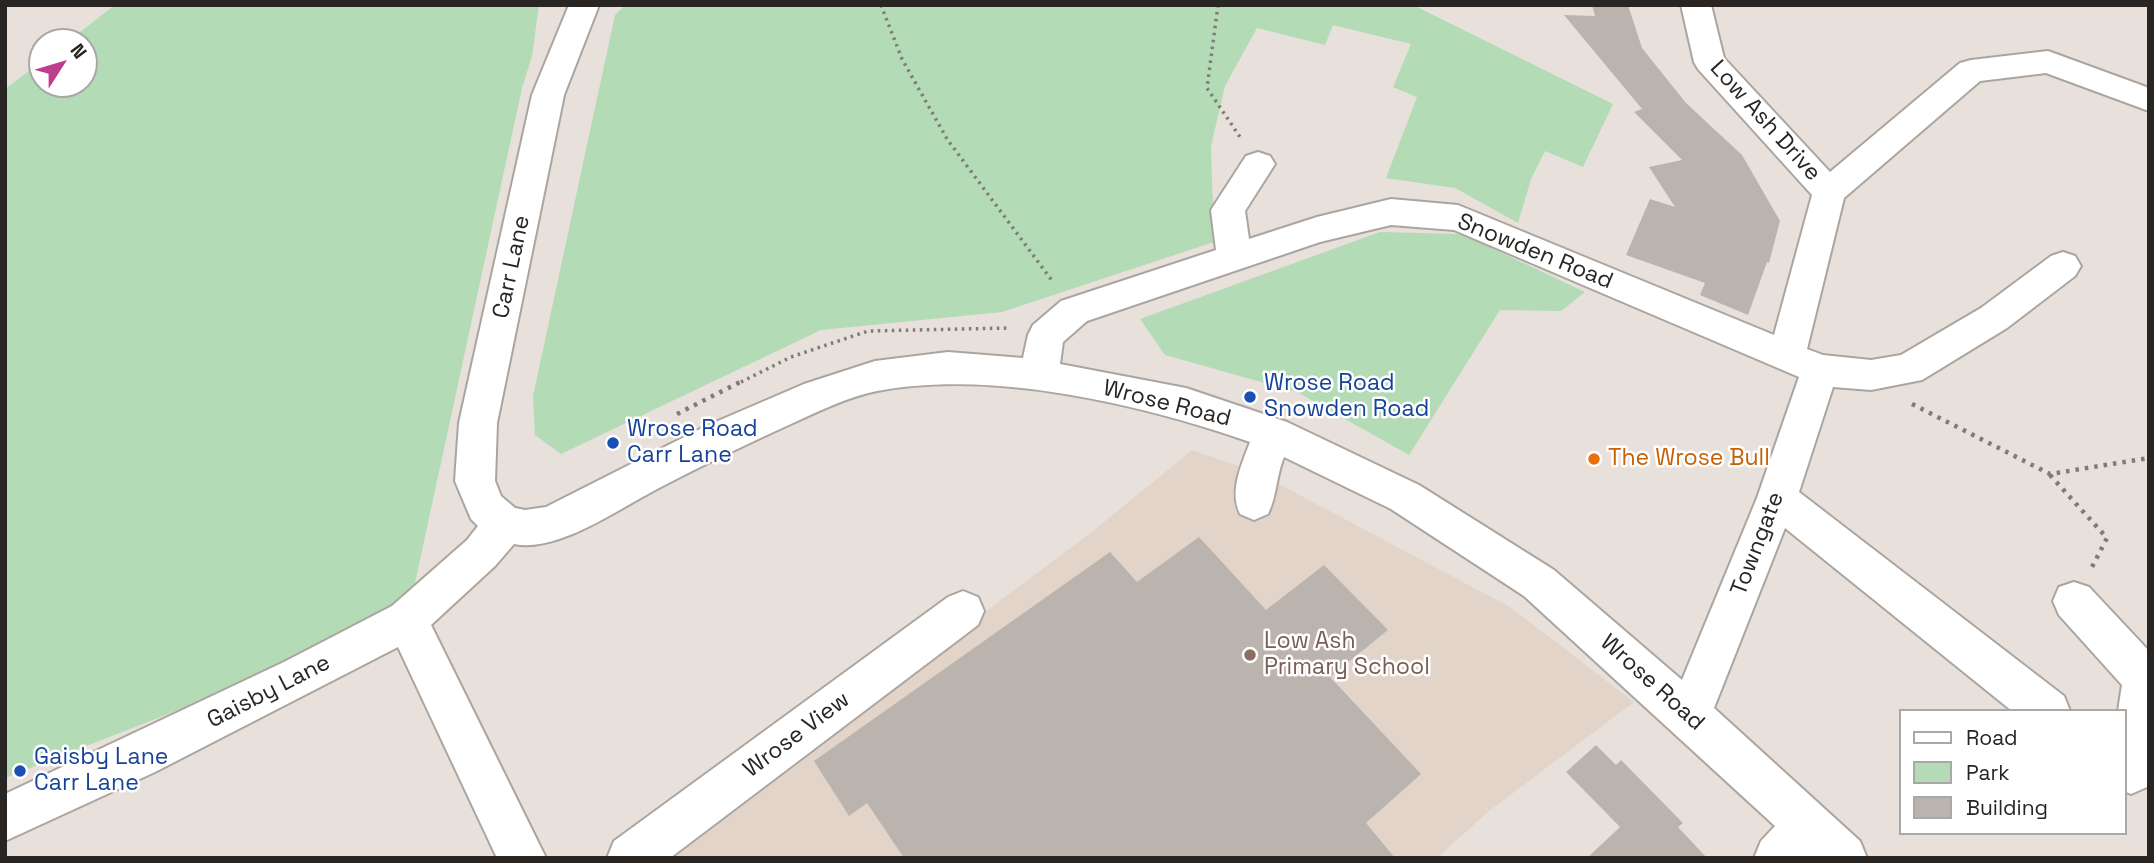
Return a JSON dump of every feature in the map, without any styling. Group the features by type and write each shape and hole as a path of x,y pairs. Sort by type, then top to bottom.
{"street":[{"name":"Carr Lane","path":"505,524 485,508 475,481 478,423 548,95 584,5"},
{"name":"Low Ash Drive","path":"1696,5 1709,62 1829,192 1803,363"},
{"path":"1829,192 1971,71 2048,62 2149,100"},
{"path":"1234,258 1228,210 1258,164"},
{"name":"Snowden Road","path":"1064,320 1317,230 1391,212 1458,218 1803,363 1871,375 1909,369 1994,318 2063,266"},
{"path":"1039,374 1046,335 1064,320"},
{"name":"Towngate","path":"1689,715 1777,498 1803,363"},
{"name":"Wrose Road","path":"505,524 525,528 551,524 718,439 817,395 875,376 948,367 1039,374 1186,404 1273,434 1405,497 1539,583 1689,715 1843,858"},
{"path":"1254,502 1258,473 1273,434"},
{"path":"1777,498 2045,709"},
{"name":"Gaisby Lane","path":"5,818 139,757 407,620 481,553 505,524"},
{"path":"2074,601 2145,678 2135,777"},
{"name":"Wrose View","path":"631,858 963,611"},
{"path":"407,620 522,858"},
{"path":"1778,858 1808,824"}],"path":[{"path":"668,420 692,405 791,357 868,331 982,327 1064,320 947,139 902,59 881,5"},
{"path":"1218,5 1207,88 1258,164"},
{"path":"1871,375 1883,389 2050,474 2107,538 2074,601"},
{"path":"2050,474 2149,458"}],"shaded area":[{"name":"Low Ash Primary School","path":"1192,450 1258,473 1510,607 1634,702 1489,811 1437,858 656,858 1093,531"}],"green space":[{"path":"115,5 539,5 532,56 522,88 407,620 5,778 5,89 28,72 28,98 98,98 98,28 85,28"},
{"path":"625,5 1413,5 1613,104 1583,167 1545,151 1531,179 1518,223 1455,188 1386,178 1417,97 1393,87 1411,44 1333,25 1325,45 1257,28 1225,86 1211,146 1214,242 1002,312 821,330 561,454 535,435 533,396 615,15"},
{"path":"1380,232 1462,234 1585,292 1561,311 1500,310 1409,455 1297,392 1165,355 1140,319"}],"building":[{"path":"1592,5 1628,5 1642,48 1686,103 1742,155 1780,221 1769,263 1767,262 1748,315 1700,295 1705,283 1626,255 1650,199 1675,207 1649,167 1682,160 1634,112 1642,109 1564,15 1595,16"},
{"path":"1199,537 1266,610 1324,565 1388,630 1330,677 1421,774 1366,823 1395,858 904,858 867,803 849,816 814,761 1110,552 1137,582"},
{"path":"1596,745 1616,765 1621,760 1683,823 1678,827 1707,858 1587,858 1620,827 1566,772"}],"place":[{"name":"Wrose Road Snowden Road","path":"1250,397"},
{"name":"Wrose Road Carr Lane","path":"613,443"},
{"name":"The Wrose Bull","path":"1594,459"},
{"name":"Low Ash Primary School","path":"1250,655"},
{"name":"Gaisby Lane Carr Lane","path":"20,771"}]}
